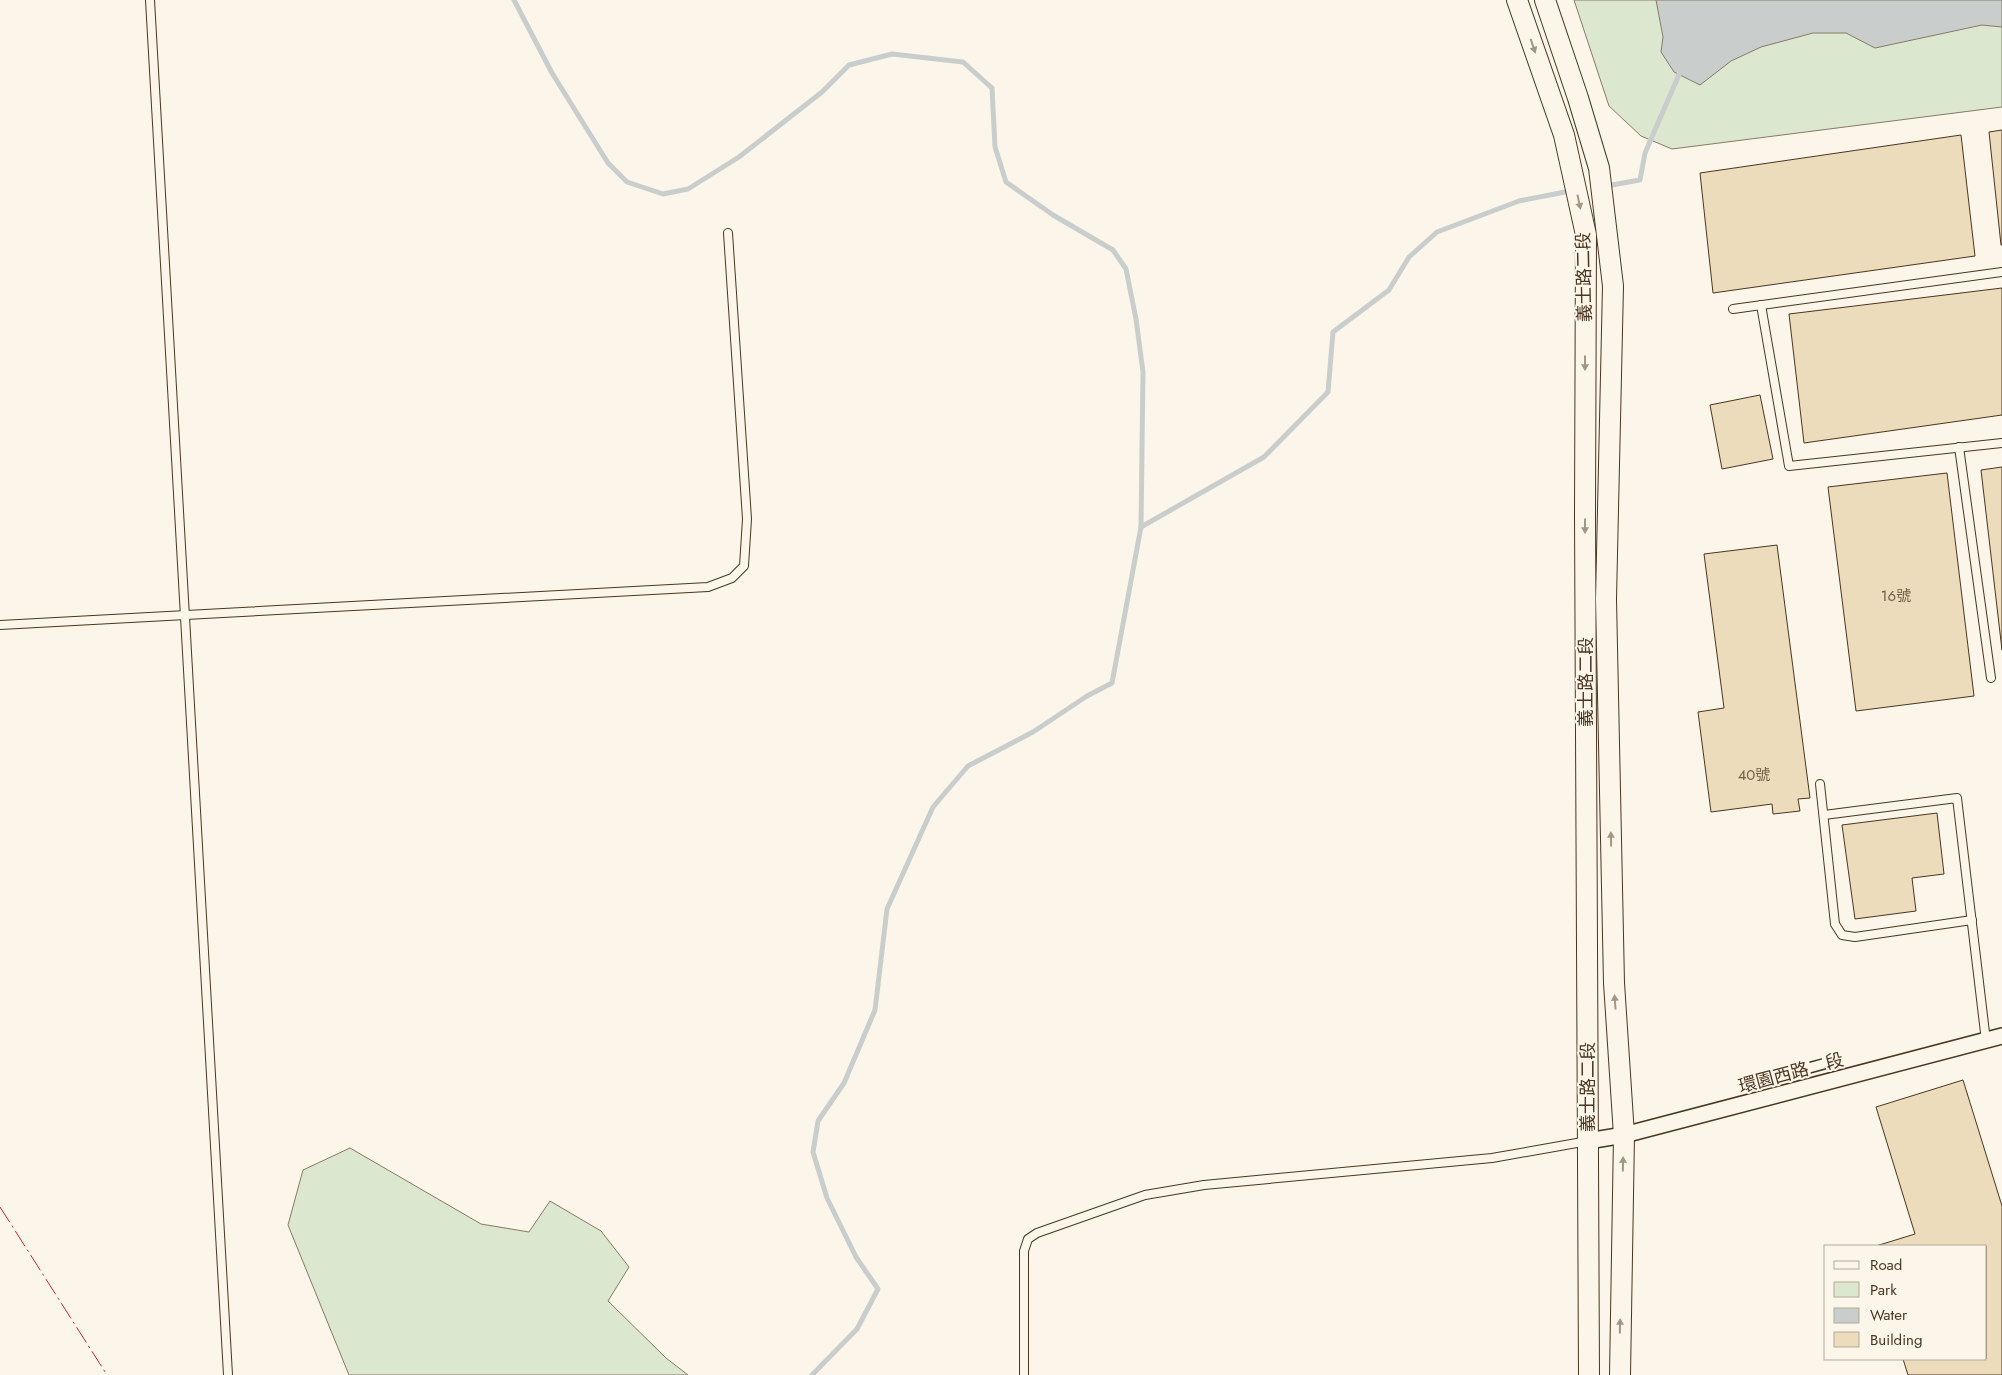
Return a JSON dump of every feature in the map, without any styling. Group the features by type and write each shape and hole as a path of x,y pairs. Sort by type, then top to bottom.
{"street":[{"name":"義士路二段","path":"1517,0 1564,135 1586,236 1585,516 1589,1375"},
{"name":"義士路二段","path":"1545,0 1599,168 1613,286 1606,599 1614,983 1624,1135 1620,1375"},
{"name":"環園西路二段","path":"1588,1141 1624,1135 2002,1036"}],"lane":[{"path":"150,0 228,1375"},
{"path":"0,625 708,587 732,578 744,566 746,519 728,233"},
{"path":"1733,309 2002,272"},
{"path":"1762,305 1789,466 2002,443"},
{"path":"1958,447 1991,678"},
{"path":"1820,784 1834,924 1842,934 1855,937 1972,920"},
{"path":"1824,815 1957,798 1986,1041"},
{"path":"1024,1375 1024,1251 1028,1239 1037,1233 1145,1195 1204,1185 1492,1158 1588,1141"}],"green space":[{"path":"1574,0 2002,0 2002,107 1672,149 1641,136 1609,106"},
{"path":"350,1148 481,1224 529,1232 550,1201 601,1231 629,1267 608,1301 666,1358 688,1375 349,1375 288,1225 303,1170"}],"water":[{"path":"1656,0 2002,0 2002,27 1982,25 1875,48 1846,33 1813,33 1761,47 1731,61 1700,85 1674,72 1661,52 1663,37"}],"building":[{"path":"2002,130 2002,245 2001,245 1989,132"},
{"path":"1961,135 1975,256 1713,293 1700,173"},
{"path":"2002,288 2002,415 1804,443 1789,314"},
{"path":"1760,395 1773,459 1722,469 1710,405"},
{"path":"2002,467 2002,650 1981,470"},
{"path":"1947,473 1974,696 1856,711 1828,487"},
{"path":"1777,545 1810,798 1798,799 1800,811 1773,814 1772,804 1711,812 1698,712 1724,708 1704,554"},
{"path":"1937,813 1944,874 1912,878 1916,911 1855,919 1842,825"},
{"path":"1963,1080 2002,1206 2002,1375 1908,1375 1903,1360 1987,1360 1987,1245 1879,1245 1915,1234 1876,1107"}],"waterway":[{"path":"514,0 552,73 608,163 627,182 663,194 688,189 739,157 822,92 849,65 892,54 963,62 992,88 995,147 1006,182 1053,215 1113,250 1126,269 1136,319 1143,372 1141,527"},
{"path":"1612,185 1640,180 1645,153 1681,70"},
{"path":"812,1375 857,1329 878,1289 856,1257 827,1198 813,1152 818,1121 844,1083 875,1010 887,909 933,807 968,766 1033,732 1087,696 1112,683 1141,527 1264,457 1328,392 1333,332 1389,290 1409,257 1437,232 1519,201 1565,192"}],"power":[{"path":"0,1207 107,1375"}]}
